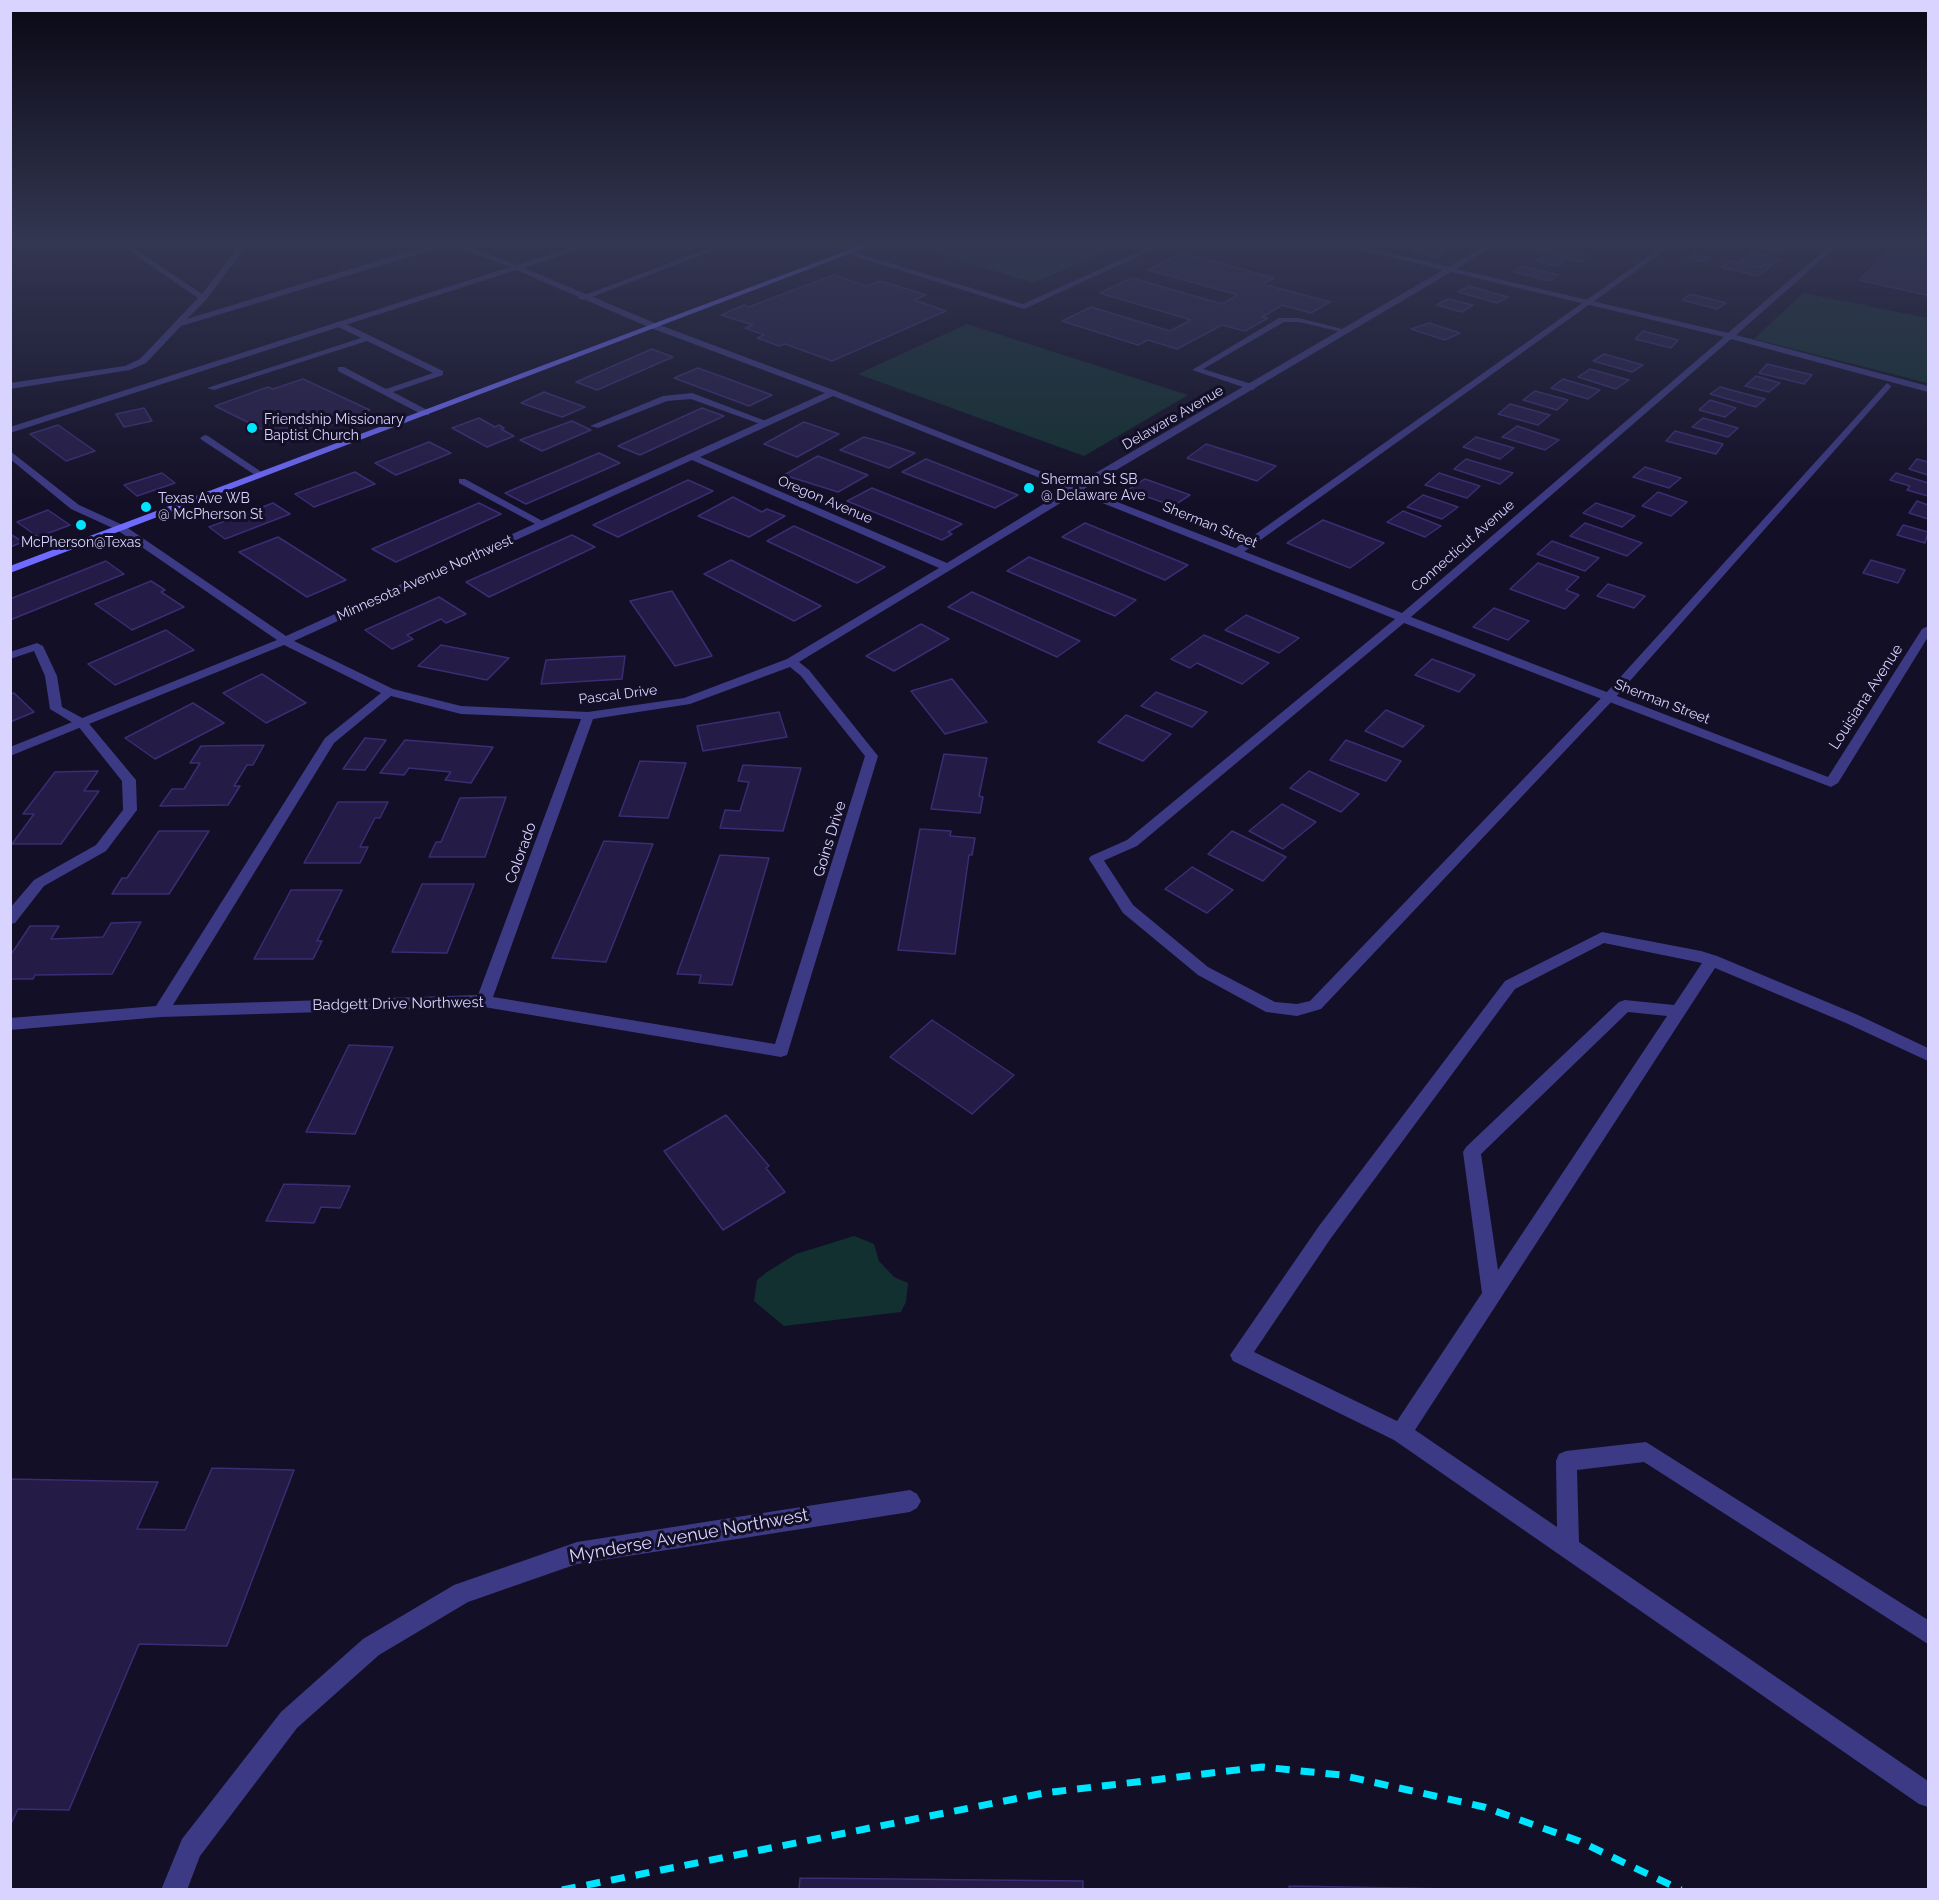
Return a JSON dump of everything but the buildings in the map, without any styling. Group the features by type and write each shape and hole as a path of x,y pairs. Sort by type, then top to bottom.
{"street":[{"path":"10,386 127,368 143,361 173,330"},
{"path":"10,430 321,330"},
{"path":"351,330 440,373 385,392"},
{"path":"10,570 644,330"},
{"name":"Sherman Street","path":"664,330 833,393 1403,618 1831,783"},
{"path":"1252,387 1196,370 1265,330"},
{"path":"1337,330 1346,332"},
{"name":"Delaware Avenue","path":"1076,489 1350,330"},
{"path":"1237,552 1552,330"},
{"path":"1702,330 1929,389"},
{"name":"Connecticut Avenue","path":"1609,697 1315,1005 1298,1010 1272,1008 1203,971 1128,909 1096,859 1132,843 1403,618 1737,330"},
{"path":"210,388 368,338"},
{"path":"341,369 426,413"},
{"path":"1609,697 1887,386"},
{"name":"Minnesota Avenue Northwest","path":"10,752 285,641 833,393"},
{"path":"595,426 666,398 692,396 766,423"},
{"path":"205,438 261,475"},
{"name":"Pascal Drive","path":"10,454 75,507 121,528 285,641 389,692 460,710 588,716 686,701 791,662 1076,489"},
{"name":"Oregon Avenue","path":"692,457 947,567"},
{"path":"462,481 543,524"},
{"name":"Louisiana Avenue","path":"1831,783 1929,629"},
{"path":"10,656 38,646 51,676 56,709 82,723 129,780 130,810 101,848 39,883 10,919"},
{"name":"Goins Drive","path":"782,1051 872,756 805,673 791,662"},
{"path":"161,1011 329,741 389,692"},
{"name":"Colorado","path":"484,1001 588,716"},
{"path":"1929,1055 1852,1019 1701,956 1602,937 1510,985 1325,1232 1240,1355 1401,1432 1929,1795"},
{"path":"1401,1432 1712,960"},
{"name":"Badgett Drive Northwest","path":"10,1024 161,1011 484,1001 782,1051"},
{"path":"1492,1294 1472,1152 1625,1006 1678,1011"},
{"path":"1568,1548 1566,1461 1646,1452 1929,1633"},
{"name":"Mynderse Avenue Northwest","path":"174,1890 191,1848 289,1720 371,1647 462,1593 578,1553 910,1501"}],"green space":[{"path":"955,330 985,330 1188,395 1084,456 858,374"},
{"path":"1764,330 1928,330 1928,383 1754,339"},
{"path":"854,1236 874,1244 879,1261 894,1277 908,1283 906,1302 901,1312 784,1326 754,1301 757,1280 767,1272 796,1254"}],"railway":[{"path":"562,1890 1044,1793 1262,1767 1341,1775 1484,1807 1579,1841 1681,1890"}],"place":[{"name":"Friendship Missionary Baptist Church","path":"252,428"},
{"name":"Sherman St SB @ Delaware Ave","path":"1029,488"},
{"name":"Texas Ave WB @ McPherson St","path":"146,507"},
{"name":"McPherson@Texas","path":"81,525"}]}
